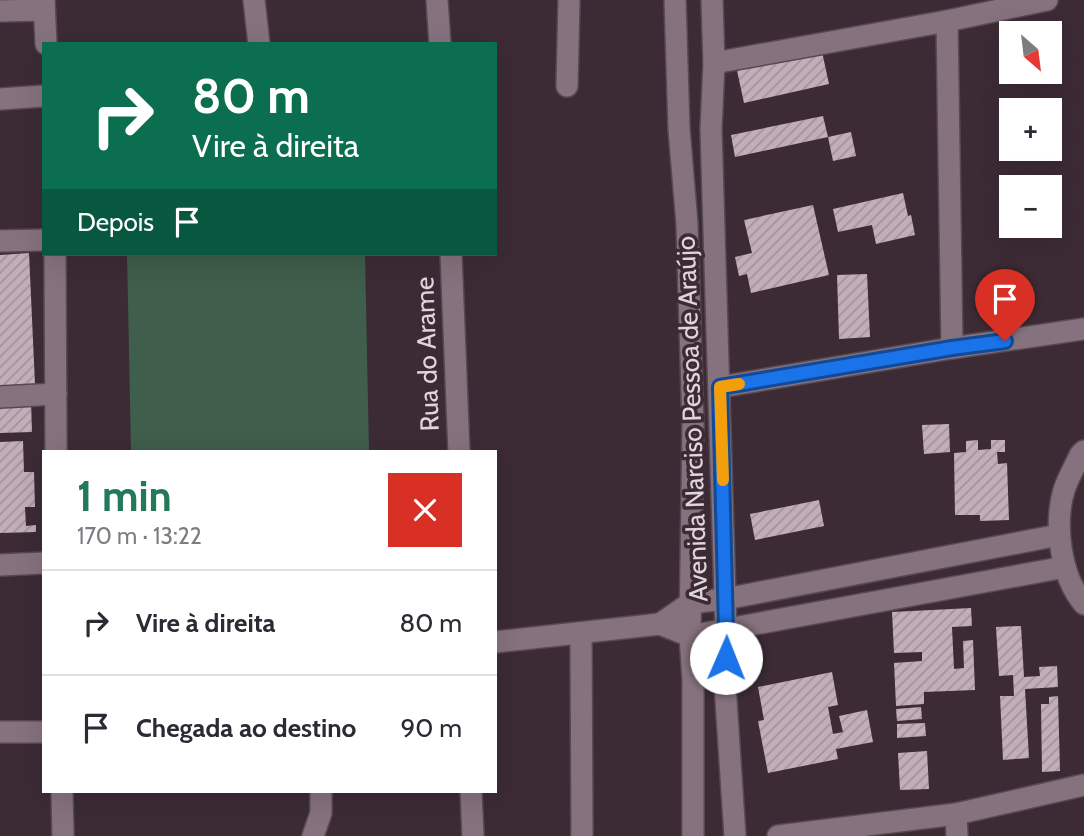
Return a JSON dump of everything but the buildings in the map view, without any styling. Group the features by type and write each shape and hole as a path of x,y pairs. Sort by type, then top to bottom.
{"street":[{"path":"254,0 259,42"},
{"path":"437,0 440,42"},
{"path":"567,86 569,0"},
{"name":"Avenida Narciso Pessoa de Araújo","path":"675,0 679,129 687,224 693,426 690,636 693,679 693,836"},
{"name":"Avenida Narciso Pessoa de Araújo","path":"712,0 714,63 711,129 726,599 725,685 735,836"},
{"path":"714,63 1047,0"},
{"path":"0,11 44,5 46,42"},
{"path":"947,21 952,348"},
{"path":"0,99 42,96"},
{"path":"0,241 42,240"},
{"path":"55,256 55,450"},
{"name":"Rua do Arame","path":"450,256 459,450"},
{"path":"720,387 952,348 1084,330"},
{"path":"0,397 56,394"},
{"path":"1084,451 1064,490 1059,529 1065,567 1084,604"},
{"path":"497,642 660,624 691,603 726,599 1059,535"},
{"path":"0,565 42,563"},
{"path":"660,624 690,636 726,631 1065,567"},
{"path":"581,633 582,836"},
{"path":"0,732 42,732"},
{"path":"778,836 956,814 1084,785"},
{"path":"62,793 62,836"},
{"path":"313,836 321,813 321,793"},
{"path":"471,793 473,836"},
{"path":"956,814 957,836"}],"green space":[{"path":"127,256 365,256 369,450 131,450"}],"slow traffic":[{"path":"723,480 720,387 739,384"}],"route":[{"path":"726,658 720,387 1005,341"}]}
